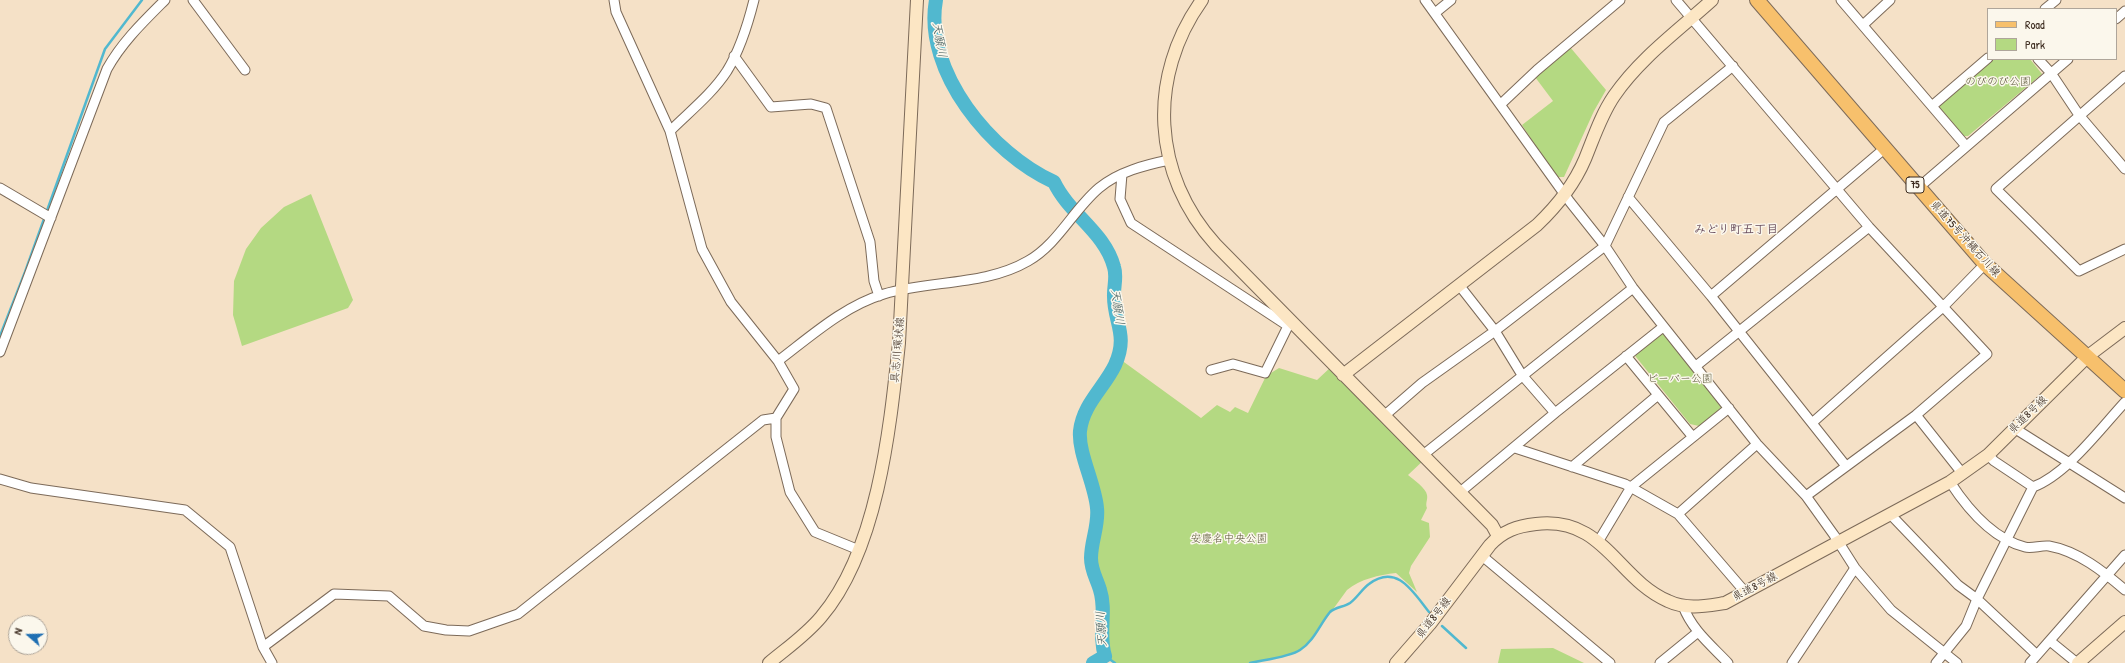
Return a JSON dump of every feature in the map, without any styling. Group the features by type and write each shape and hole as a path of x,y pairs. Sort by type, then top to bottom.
{"main road":[{"name":"具志川環状線","path":"769,663 813,626 842,587 859,550 874,499 886,444 894,390 903,290 917,0"},
{"path":"1202,0 1182,34 1169,67 1164,100 1164,117 1169,160 1189,209 1205,233 1290,324 1344,375 1492,525 1498,536"},
{"path":"1344,375 1541,221 1565,195 1579,173 1602,118 1614,95 1637,68 1712,0"},
{"name":"県道75号沖縄石川線","path":"1757,0 1884,149 1985,264 2125,391"},
{"name":"県道8号線","path":"1396,663 1430,624 1481,555 1498,536 1523,525 1547,522 1573,527 1598,542 1650,590 1668,601 1683,606 1704,607 1725,603 1950,482 1988,455 2088,356 2125,328"},
{"path":"2077,663 2125,622"}],"street":[{"path":"0,352 52,218 107,69 117,52 130,35 164,0"},
{"path":"193,0 245,70"},
{"path":"614,0 616,12 670,131 702,249 731,302 778,361 794,389 776,418 776,437 790,492 816,532 859,550"},
{"path":"670,131 716,85 727,70 748,24 754,0"},
{"path":"1425,0 1565,195 1605,246 1633,288 1758,444 1806,496 1855,568 1891,610 1957,663"},
{"path":"1435,13 1451,0"},
{"path":"1501,104 1537,70 1620,0"},
{"path":"1676,0 1869,227 1988,354 1916,416 1806,496"},
{"path":"1841,0 1966,146"},
{"path":"1863,25 1890,0"},
{"path":"2046,8 2056,0"},
{"path":"2117,18 2125,11"},
{"path":"734,56 771,108 811,104 826,108 870,242 874,281 879,296"},
{"path":"1932,106 1987,59"},
{"path":"2039,60 2051,73 2079,115 2125,169"},
{"path":"1918,188 2067,60"},
{"path":"1384,416 1422,383 1495,331 1605,246 1664,122 1733,66"},
{"path":"2125,76 1996,189 2079,271 2125,249"},
{"path":"1711,296 1884,149"},
{"path":"778,361 854,305 879,296 903,290 994,274 1029,260 1050,243 1100,188 1122,174 1169,160"},
{"path":"1122,174 1120,199 1131,223 1290,324 1265,373 1233,364 1211,370"},
{"path":"0,188 52,218"},
{"path":"1628,197 1711,296 1846,466"},
{"path":"1696,366 1869,227"},
{"path":"1812,424 1943,307 1985,264"},
{"path":"1459,285 1495,331 1522,375 1555,413"},
{"path":"1423,455 1633,288"},
{"path":"1459,493 1515,448 1555,413 1663,327"},
{"path":"1626,356 1692,436"},
{"path":"1572,467 1658,395"},
{"path":"1936,663 1966,626 1977,599 2034,487 2052,478 2069,463 2125,402"},
{"path":"1598,542 1631,487 1692,436 1729,408"},
{"path":"1916,416 1962,473"},
{"path":"263,647 334,594 389,596 424,626 446,630 469,631 518,614 764,420 776,418"},
{"path":"2014,428 2125,498"},
{"path":"1678,514 1758,444"},
{"path":"1515,448 1631,487 1678,514 1746,593"},
{"path":"1988,455 2034,487"},
{"path":"0,479 31,488 185,510 212,530 230,548 263,647 272,663"},
{"path":"1950,482 1979,520 2007,539 2025,548 2048,546 2095,565 2125,590"},
{"path":"1890,514 1958,585 1977,599 2037,654"},
{"path":"1481,555 1610,663"},
{"path":"2030,663 2125,555"},
{"path":"1792,663 1855,568"},
{"path":"1683,606 1688,618 1698,632 1728,663"},
{"path":"1660,663 1698,632"},
{"path":"2050,641 2077,663"}],"green space":[{"path":"1570,47 1606,90 1594,111 1564,177 1556,177 1522,125 1553,101 1535,77"},
{"name":"のびのび公園","path":"1991,60 2031,60 2042,74 1968,136 1963,136 1939,108 1941,102"},
{"path":"311,194 353,300 348,308 242,346 233,315 234,281 246,249 261,228 284,207"},
{"name":"ビーバー公園","path":"1663,327 1726,405 1699,426 1690,424 1632,352"},
{"name":"安慶名中央公園","path":"1117,357 1201,418 1217,405 1230,412 1235,407 1248,413 1266,376 1279,368 1317,380 1332,366 1426,458 1408,475 1426,492 1427,508 1421,520 1429,523 1430,537 1411,566 1409,573 1417,592 1396,573 1376,576 1364,580 1347,590 1310,641 1301,650 1290,655 1248,663 1115,663 1107,658 1103,652 1102,645 1101,593 1091,563 1096,503 1080,437 1083,420 1087,410 1108,376"},
{"path":"1553,648 1584,663 1498,663 1501,649"}],"waterway":[{"path":"0,336 25,272 105,49 142,0"},
{"name":"天願川","path":"936,0 935,27 940,55 951,82 967,108 986,131 1008,152 1031,169 1054,182 1068,204 1103,243 1115,270 1114,304 1121,336 1121,345 1115,365 1089,404 1082,421 1080,431 1080,440 1084,459 1096,499 1097,521 1091,552 1091,563 1100,590 1103,606 1102,640 1105,656 1093,663"},
{"path":"1250,663 1283,656 1300,650 1313,637 1330,612 1350,603 1366,586 1379,578 1396,578 1404,583 1417,596 1429,612"},
{"path":"1442,626 1466,648"},
{"path":"1105,656 1115,663"}],"district":[{"name":"みどり町五丁目","path":"1736,230"}]}
